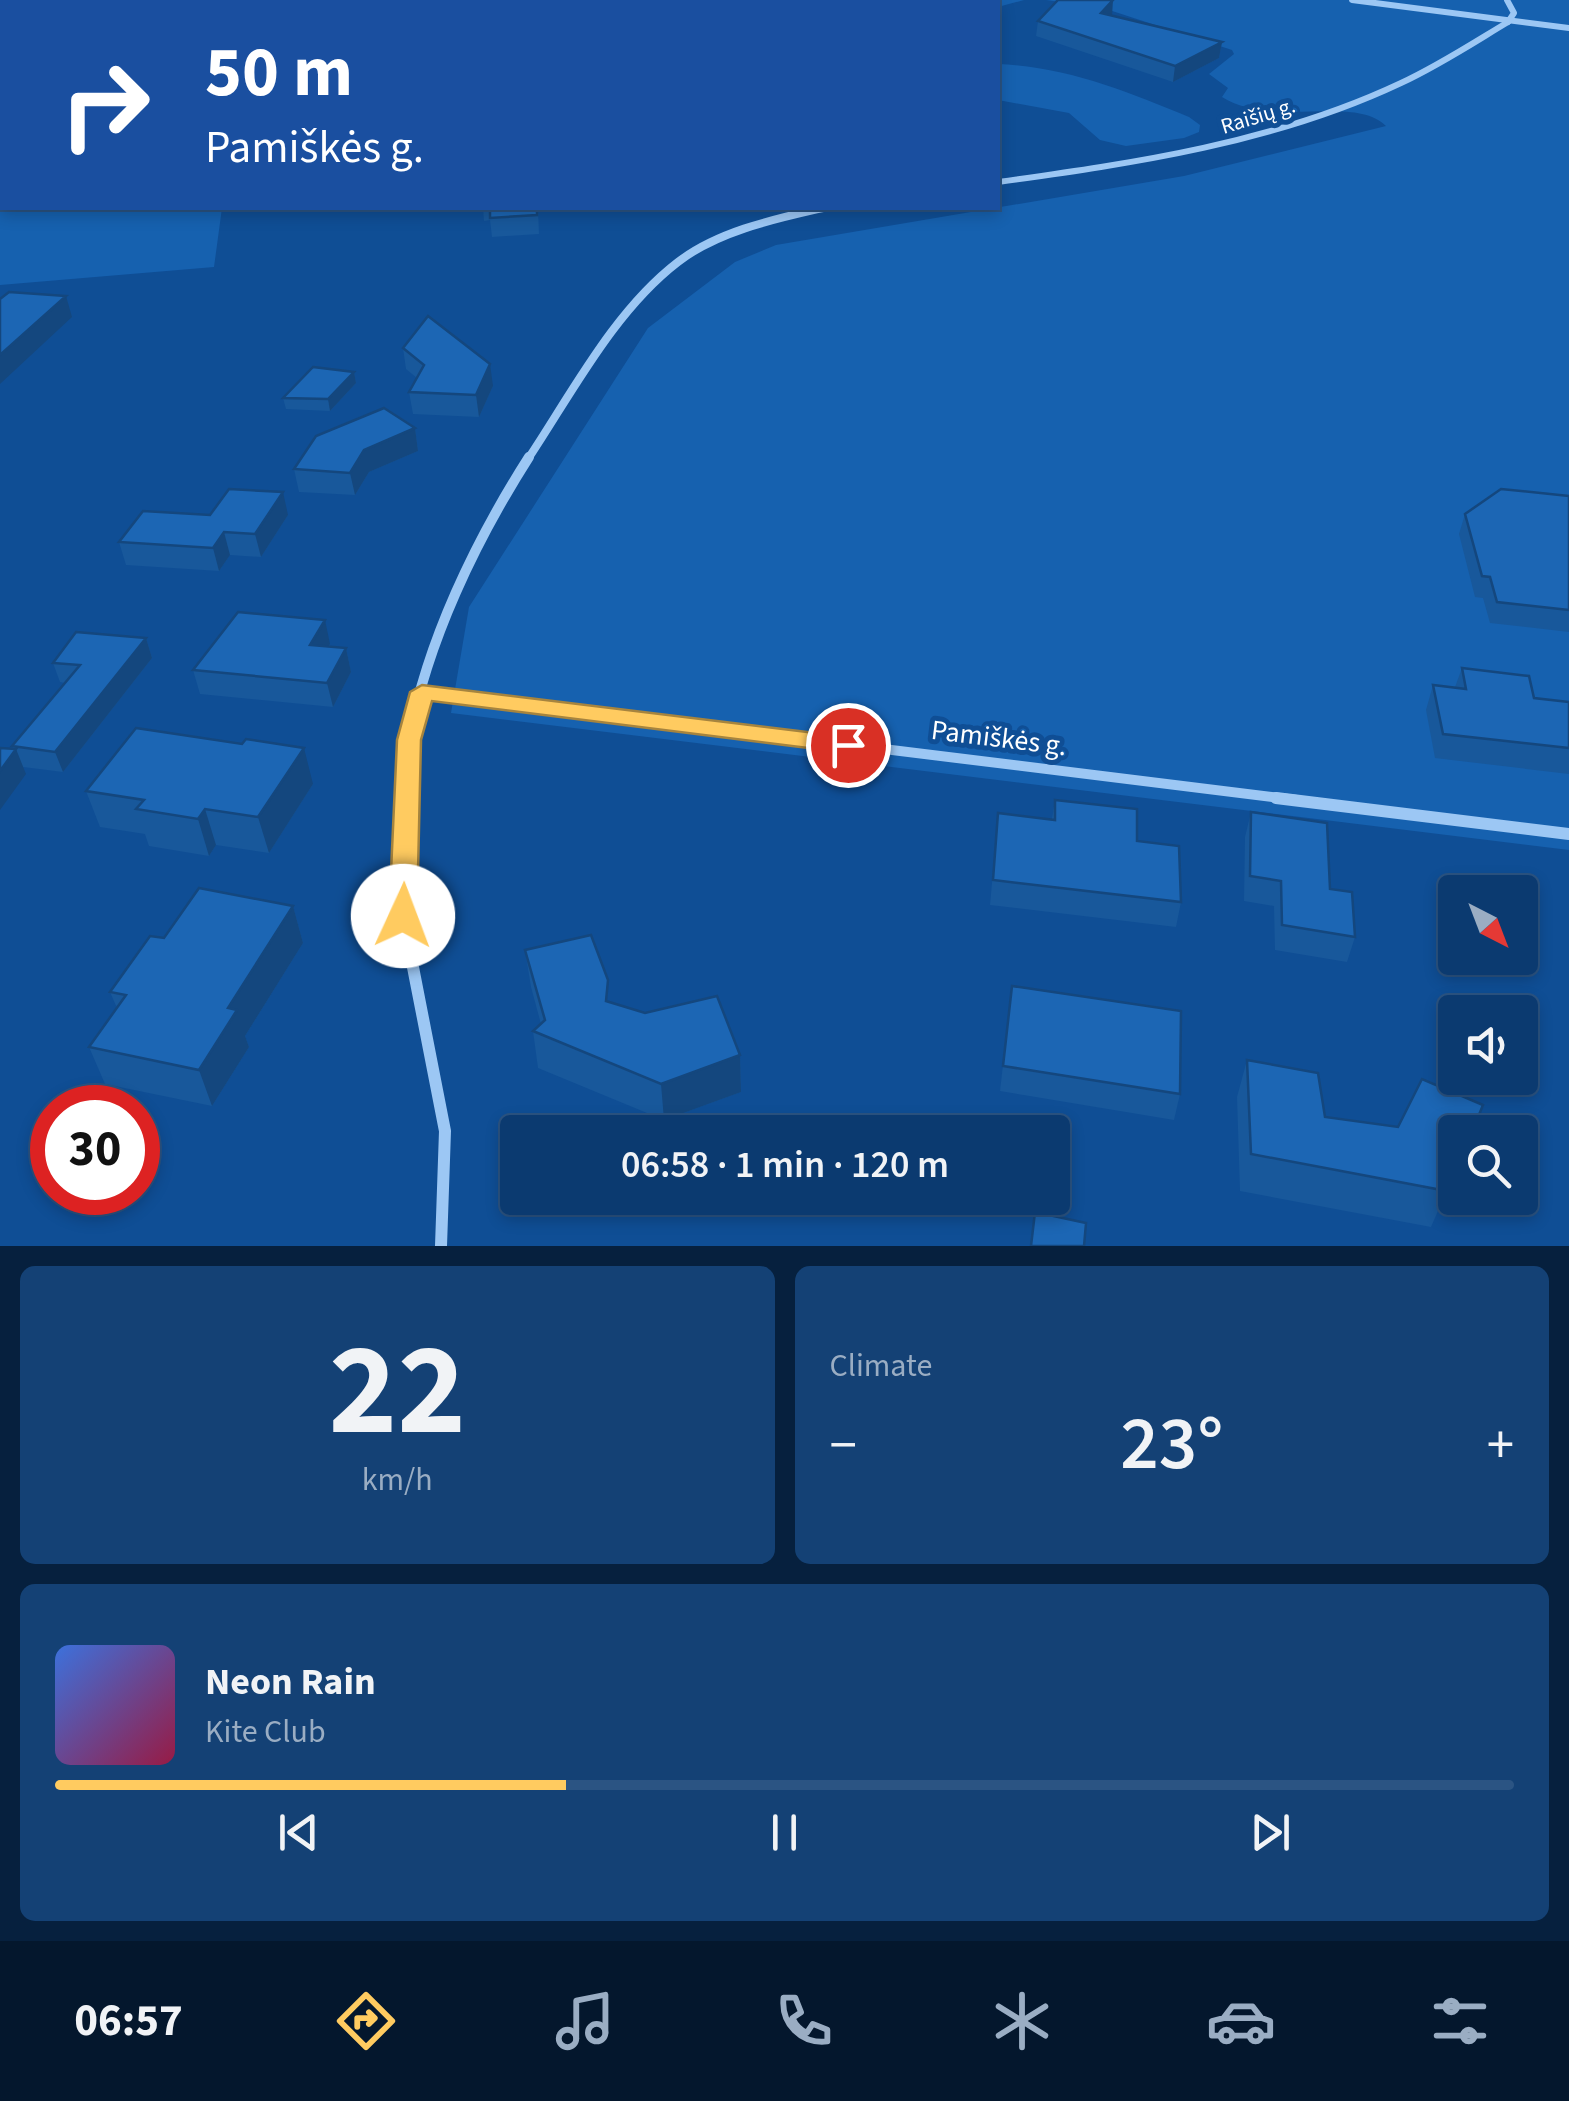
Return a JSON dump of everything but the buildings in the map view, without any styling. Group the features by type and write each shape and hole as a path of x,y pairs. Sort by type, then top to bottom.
{"street":[{"path":"1352,0 1569,28"},
{"path":"1507,0 1514,12 1508,22"},
{"name":"Raišių g.","path":"1000,182 1201,151 1261,134 1390,88 1508,22"},
{"path":"441,1246 445,1131 403,916 409,740 436,645 479,546 526,462 618,325 679,261 730,235 816,210"},
{"name":"Pamiškės g.","path":"422,692 1569,834"}],"shaded area":[{"path":"1000,0 1024,0 1000,6"},
{"path":"1046,0 1569,0 1569,850 451,713 469,607 648,328 735,262 776,245 1184,176 1386,126 1354,112 1265,111 1242,106 1222,97 1228,88 1209,74 1234,54 1232,50 1103,8"},
{"path":"1000,64 1072,75 1189,117 1200,125 1199,132 1184,138 1126,146 1100,140 1069,113 1000,100"},
{"path":"0,210 222,210 214,267 0,285"}],"route":[{"path":"403,916 409,740 422,692 848,745"}]}
